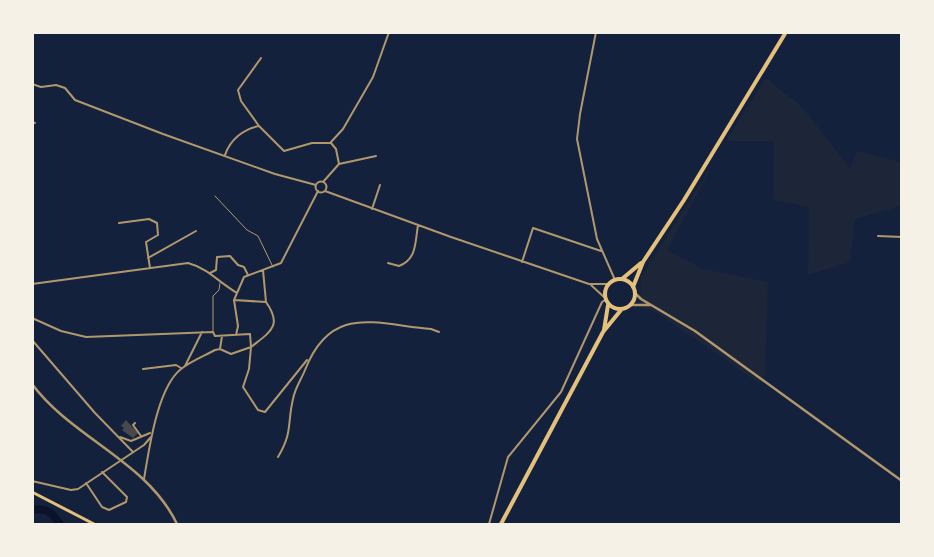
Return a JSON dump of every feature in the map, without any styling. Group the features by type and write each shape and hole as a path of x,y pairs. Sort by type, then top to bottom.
{"main road":[{"path":"633,287 643,262 684,200 786,32"},
{"path":"604,332 608,284 622,279 643,262"},
{"path":"501,524 604,332 621,310 631,305 635,293 633,287 622,279"},
{"path":"606,300 621,310"},
{"path":"32,492 94,524"}],"street":[{"path":"261,58 238,90 241,101 259,126 284,151 312,143 331,143 343,129 373,76 389,32"},
{"path":"596,32 580,114 578,139 597,239 615,280"},
{"path":"32,84 41,87 56,85 65,88 76,100 162,134 275,174 316,185 323,182 339,164 376,156"},
{"path":"225,155 231,142 250,128 259,126"},
{"path":"331,143 336,149 339,164"},
{"path":"323,182 327,186 326,191"},
{"path":"236,334 238,326 234,300 237,293 248,274 274,267 281,263 318,191 316,185"},
{"path":"372,209 380,185"},
{"path":"318,191 326,191 372,209 589,284 608,284"},
{"path":"119,223 149,218 157,223 158,235 146,242 150,268"},
{"path":"388,263 399,266 409,262 412,258 418,225"},
{"path":"522,262 533,228 602,252"},
{"path":"148,258 196,230"},
{"path":"878,236 902,237"},
{"path":"210,273 216,270 217,257 230,256 238,265 244,266 248,274"},
{"path":"32,284 188,263 202,267 220,283 237,293"},
{"path":"220,349 228,353 244,351 267,334 275,321 275,314 266,302 263,270"},
{"path":"489,524 508,457 561,392 602,302 606,300 589,284"},
{"path":"635,293 652,306 695,331 902,481"},
{"path":"234,300 266,302"},
{"path":"631,305 652,306"},
{"path":"32,318 61,331 86,337 202,332 213,332 215,336 250,334 249,369 243,387 258,410 265,412 331,330 363,321 431,329 439,332"},
{"path":"185,366 202,332"},
{"path":"220,349 222,336"},
{"path":"32,340 133,452"},
{"path":"144,480 151,433 174,376 181,368 220,349"},
{"path":"278,457 288,442 292,402 307,360"},
{"path":"143,369 176,365 181,368"},
{"path":"32,384 45,401 144,480 163,500 176,524"},
{"path":"135,423 133,425 141,436"},
{"path":"118,437 131,441 151,433"},
{"path":"32,480 71,490 78,489 133,452 150,437"},
{"path":"86,483 102,507 109,510 126,502 127,497 102,472"}],"lane":[{"path":"215,196 247,230 258,236 274,267"},
{"path":"213,332 213,296 219,290 220,283"}],"shaded area":[{"path":"766,78 802,107 850,168 857,151 901,162 901,206 855,219 850,262 808,275 809,207 773,200 774,141 726,141"},
{"path":"715,161 667,250 703,269 768,282 765,375 759,383 656,312 641,308 641,277"}],"building":[{"path":"126,420 138,433 133,438 122,430 124,428 121,426"}],"waterway":[{"path":"32,510 45,510 60,524"}]}
